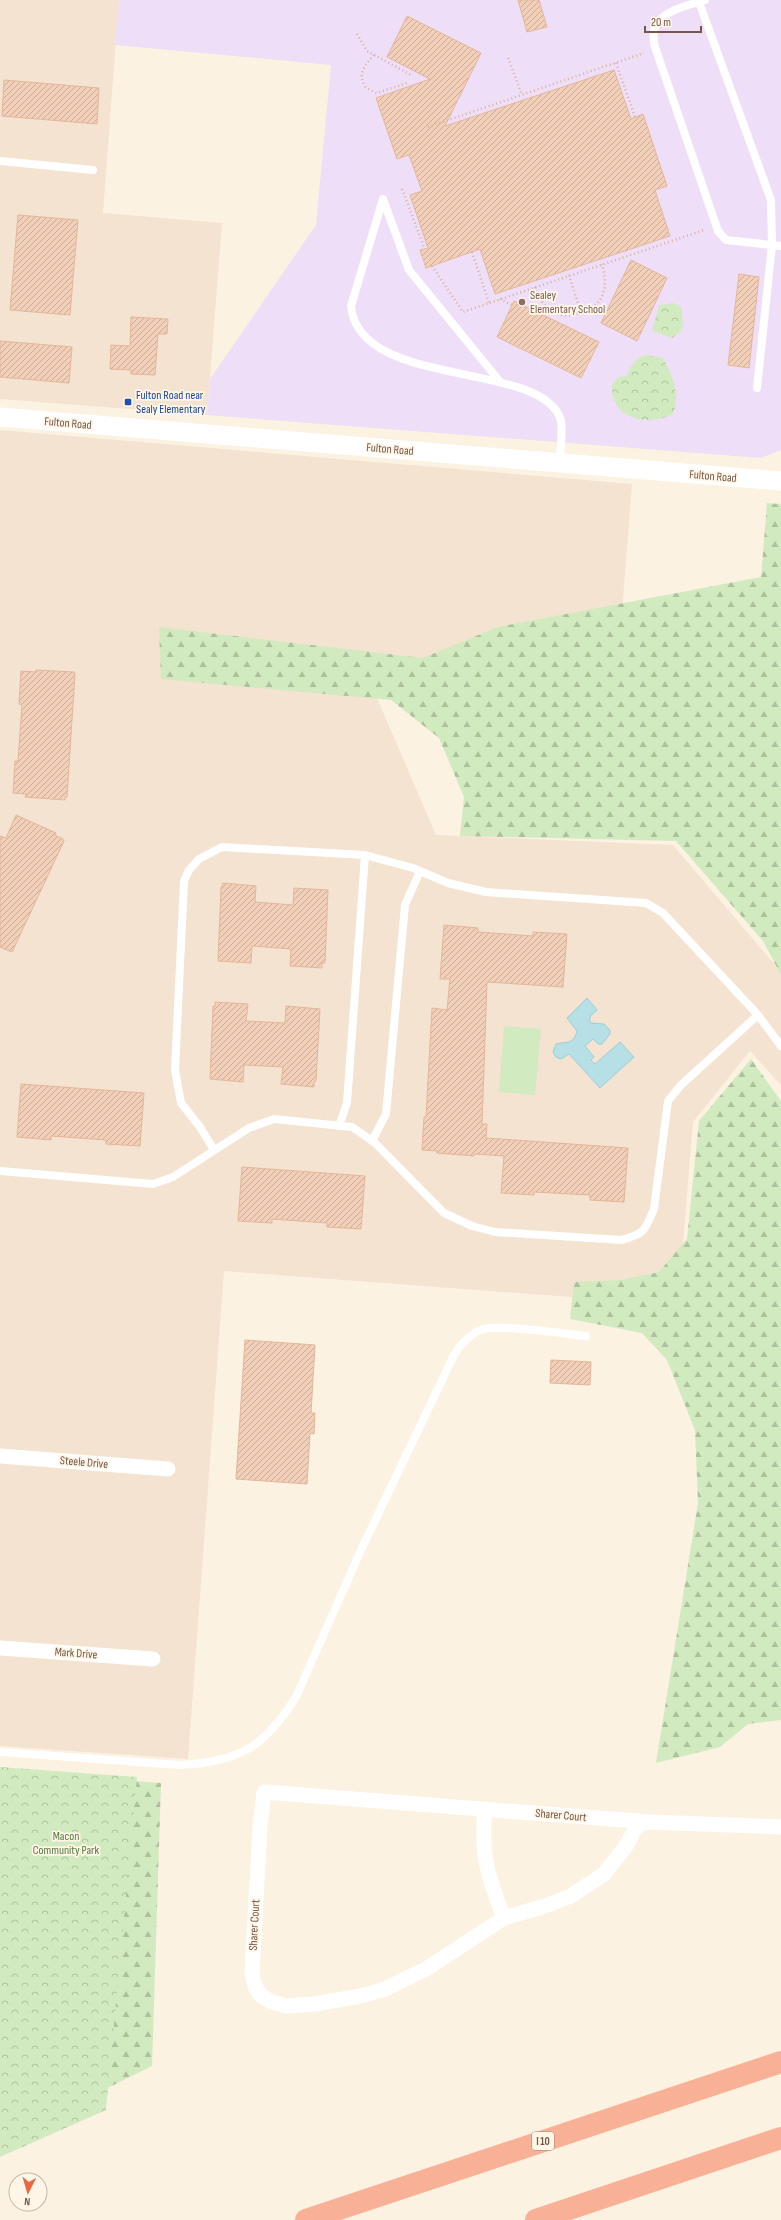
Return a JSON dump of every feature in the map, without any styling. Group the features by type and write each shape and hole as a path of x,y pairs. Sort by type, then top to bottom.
{"highway":[{"name":"I 10","path":"306,2220 781,2062"},
{"path":"536,2220 781,2138"}],"street":[{"name":"Fulton Road","path":"0,418 781,481"},
{"path":"761,480 781,469"},
{"name":"Steele Drive","path":"0,1456 168,1469"},
{"name":"Mark Drive","path":"0,1648 152,1659"},
{"name":"Sharer Court","path":"649,1822 641,1824 635,1829 616,1860 604,1874 584,1889 546,1906 504,1918 426,1968 385,1989 364,1995 315,2004 286,2006 272,2002 260,1994 255,1986 252,1959 264,1792 649,1822 781,1826"},
{"path":"485,1809 483,1839 486,1867 504,1918"}],"lane":[{"path":"757,388 772,245 771,200 702,1 674,11 660,20 654,30 654,44 718,232 726,240 772,245 781,246"},
{"path":"0,161 93,170"},
{"path":"501,384 409,270 383,199 351,306 352,318 377,348 396,357 501,384 530,391 550,403 561,421 560,463"},
{"path":"214,1150 200,1127 180,1103 175,1070 184,881 189,870 199,859 222,847 364,855 420,871 448,883 486,892 646,903 663,913 758,1016 781,1046"},
{"path":"339,1126 347,1103 364,855"},
{"path":"372,1141 386,1114 405,905 420,871"},
{"path":"0,1171 153,1184 173,1177 248,1128 274,1119 352,1127 372,1141 444,1213 472,1226 496,1232 622,1240 639,1236 648,1225 654,1209 668,1101 681,1085 758,1016"},
{"path":"0,1752 179,1765 204,1764 226,1759 249,1749 264,1739 282,1718 296,1697 360,1550 455,1353 465,1340 484,1329 554,1332 586,1336"}],"path":[{"path":"357,34 367,51 411,75"},
{"path":"428,127 644,53"},
{"path":"374,55 362,71 361,77 366,88 377,93 407,83"},
{"path":"508,58 522,95"},
{"path":"616,63 635,117"},
{"path":"466,114 467,119"},
{"path":"402,189 424,247"},
{"path":"432,266 463,312 704,230"},
{"path":"472,252 489,303"},
{"path":"536,287 540,299 549,310 565,316 581,313 598,305 602,298 606,284 602,264"},
{"path":"569,276 581,313"},
{"path":"500,299 512,305"}],"shaded area":[{"path":"0,0 119,0 103,213 222,223 207,415 0,399"},
{"name":"Sealey Elementary School","path":"119,0 781,0 781,450 761,458 207,415 210,379 316,225 331,65 115,45"},
{"path":"0,430 632,484 615,701 370,682 436,835 673,845 781,972 781,1085 750,1051 693,1122 678,1305 224,1271 188,1759 0,1746"}],"green space":[{"path":"673,303 681,307 683,322 681,331 672,338 652,331 659,305"},
{"path":"647,355 663,358 672,378 676,392 676,400 673,414 663,418 642,420 624,413 617,406 613,397 612,385 618,377 627,376 636,360"},
{"path":"767,503 781,504 781,975 763,941 676,841 460,836 464,797 439,738 391,700 161,679 159,627 423,658 498,627 761,577"},
{"path":"504,1026 541,1029 535,1095 499,1092"},
{"path":"751,1059 781,1101 781,1720 748,1724 720,1747 656,1763 698,1503 695,1430 667,1360 642,1333 570,1319 574,1282 621,1280 659,1272 687,1239 699,1121"},
{"name":"Macon Community Park","path":"0,1767 137,1777 106,2110 0,2157"},
{"name":"Macon Community Park","path":"0,1771 161,1783 152,2066 63,2110"}],"water":[{"path":"587,998 597,1010 590,1017 590,1023 604,1024 610,1030 610,1034 602,1044 598,1044 593,1039 585,1046 594,1057 591,1060 595,1064 620,1042 634,1057 600,1088 569,1054 561,1059 556,1057 553,1052 556,1044 571,1041 575,1036 577,1031 567,1018"}],"building":[{"path":"518,0 539,0 547,27 527,32"},
{"path":"407,16 481,53 445,126 614,70 631,119 643,114 667,186 655,190 670,236 495,294 480,249 426,268 420,250 428,248 410,195 422,191 409,155 397,159 376,98 430,79 387,57"},
{"path":"4,80 99,88 97,124 2,116"},
{"path":"18,215 78,220 70,315 10,310"},
{"path":"631,260 667,278 637,341 601,323"},
{"path":"739,274 759,277 749,368 728,365"},
{"path":"514,301 599,342 581,378 497,337"},
{"path":"131,317 168,319 167,334 158,334 155,375 131,374 131,370 110,369 111,345 130,346"},
{"path":"0,341 72,347 69,383 0,377"},
{"path":"36,670 74,672 75,674 67,797 65,797 65,800 25,797 26,794 13,793 15,761 18,761 22,705 19,704 21,671 36,672"},
{"path":"16,815 56,833 55,835 64,841 12,952 0,947 0,836 6,838"},
{"path":"223,883 256,886 255,902 293,905 294,888 328,890 325,963 322,963 322,968 290,966 291,949 252,946 251,963 218,961 221,888"},
{"path":"444,925 478,928 478,932 533,936 533,932 567,934 563,987 487,982 482,1124 487,1124 486,1138 628,1148 624,1202 590,1200 590,1195 534,1192 534,1195 501,1193 504,1156 475,1154 474,1156 437,1153 437,1151 422,1150 424,1117 426,1117 432,1008 447,1010 450,979 440,979"},
{"path":"215,1002 248,1004 246,1021 285,1023 286,1006 320,1009 316,1081 314,1082 314,1087 281,1084 283,1067 244,1065 243,1082 210,1079 213,1006 215,1007"},
{"path":"21,1084 144,1093 140,1146 106,1144 106,1140 51,1136 51,1140 17,1137"},
{"path":"242,1167 365,1176 361,1229 327,1227 327,1223 272,1219 272,1223 238,1221"},
{"path":"245,1340 315,1345 311,1413 315,1413 314,1434 310,1433 307,1484 236,1479"},
{"path":"551,1360 591,1362 590,1385 550,1383"}],"place":[{"name":"Sealey Elementary School","path":"522,302"},
{"name":"Fulton Road near Sealy Elementary","path":"128,402"}]}
